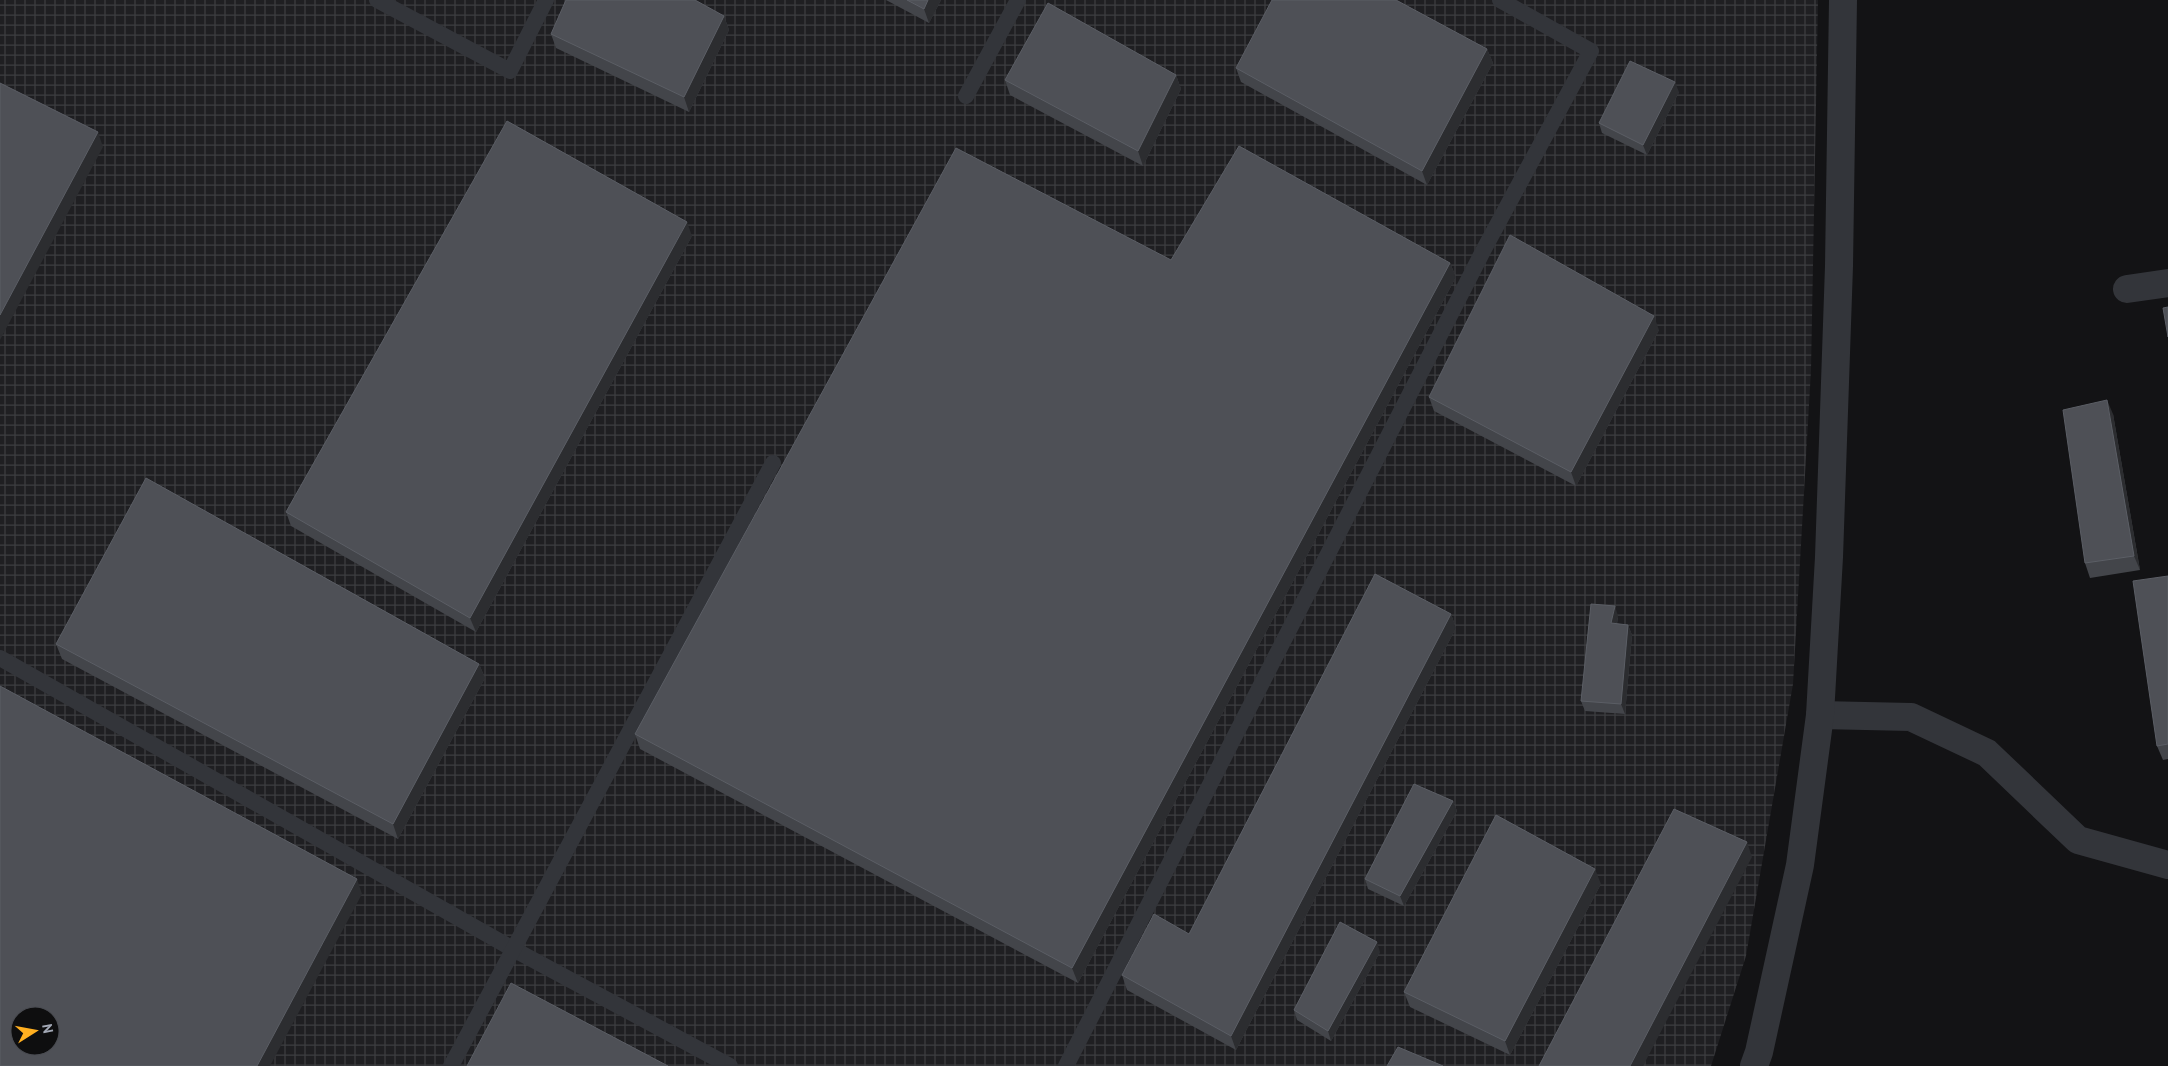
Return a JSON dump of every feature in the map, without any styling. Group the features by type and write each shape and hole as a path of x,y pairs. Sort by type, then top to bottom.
{"street":[{"path":"1754,1066 1759,1052 1800,866 1820,715 1829,557 1839,276 1843,0"},
{"path":"2127,289 2168,283"},
{"path":"1820,715 1911,717 1987,752 2078,840 2168,865"}],"lane":[{"path":"377,0 510,71 546,0"},
{"path":"966,96 1018,0"},
{"path":"1066,1066 1483,251 1591,52 1500,0"},
{"path":"451,1066 773,463"},
{"path":"0,658 513,949 730,1066"}],"shaded area":[{"path":"0,0 1818,0 1811,370 1793,684 1746,956 1711,1066 0,1066"}],"building":[{"path":"566,0 695,0 724,16 684,97 551,34"},
{"path":"907,0 928,0 924,9"},
{"path":"1272,0 1396,0 1487,49 1422,171 1236,68"},
{"path":"1048,3 1176,75 1138,151 1005,80"},
{"path":"1630,61 1675,82 1643,145 1599,123"},
{"path":"0,83 98,132 0,315"},
{"path":"507,121 687,222 470,618 286,512"},
{"path":"1239,146 1450,263 1072,968 635,734 956,148 1171,260"},
{"path":"1510,235 1654,316 1571,472 1429,397"},
{"path":"2168,307 2168,337 2163,308"},
{"path":"2107,400 2134,556 2085,563 2063,410"},
{"path":"146,478 479,664 393,824 56,644"},
{"path":"1375,574 1451,614 1231,1036 1122,975 1154,914 1189,934"},
{"path":"2168,576 2168,744 2157,746 2133,581"},
{"path":"1591,604 1615,606 1611,623 1628,625 1621,704 1581,701"},
{"path":"0,686 357,879 257,1066 0,1066"},
{"path":"1414,784 1453,801 1400,896 1365,879"},
{"path":"1674,809 1747,842 1630,1066 1539,1066"},
{"path":"1496,815 1595,869 1505,1041 1404,992"},
{"path":"1340,922 1377,942 1328,1031 1294,1010"},
{"path":"511,983 668,1066 467,1066"},
{"path":"1398,1047 1443,1066 1387,1066"}]}
